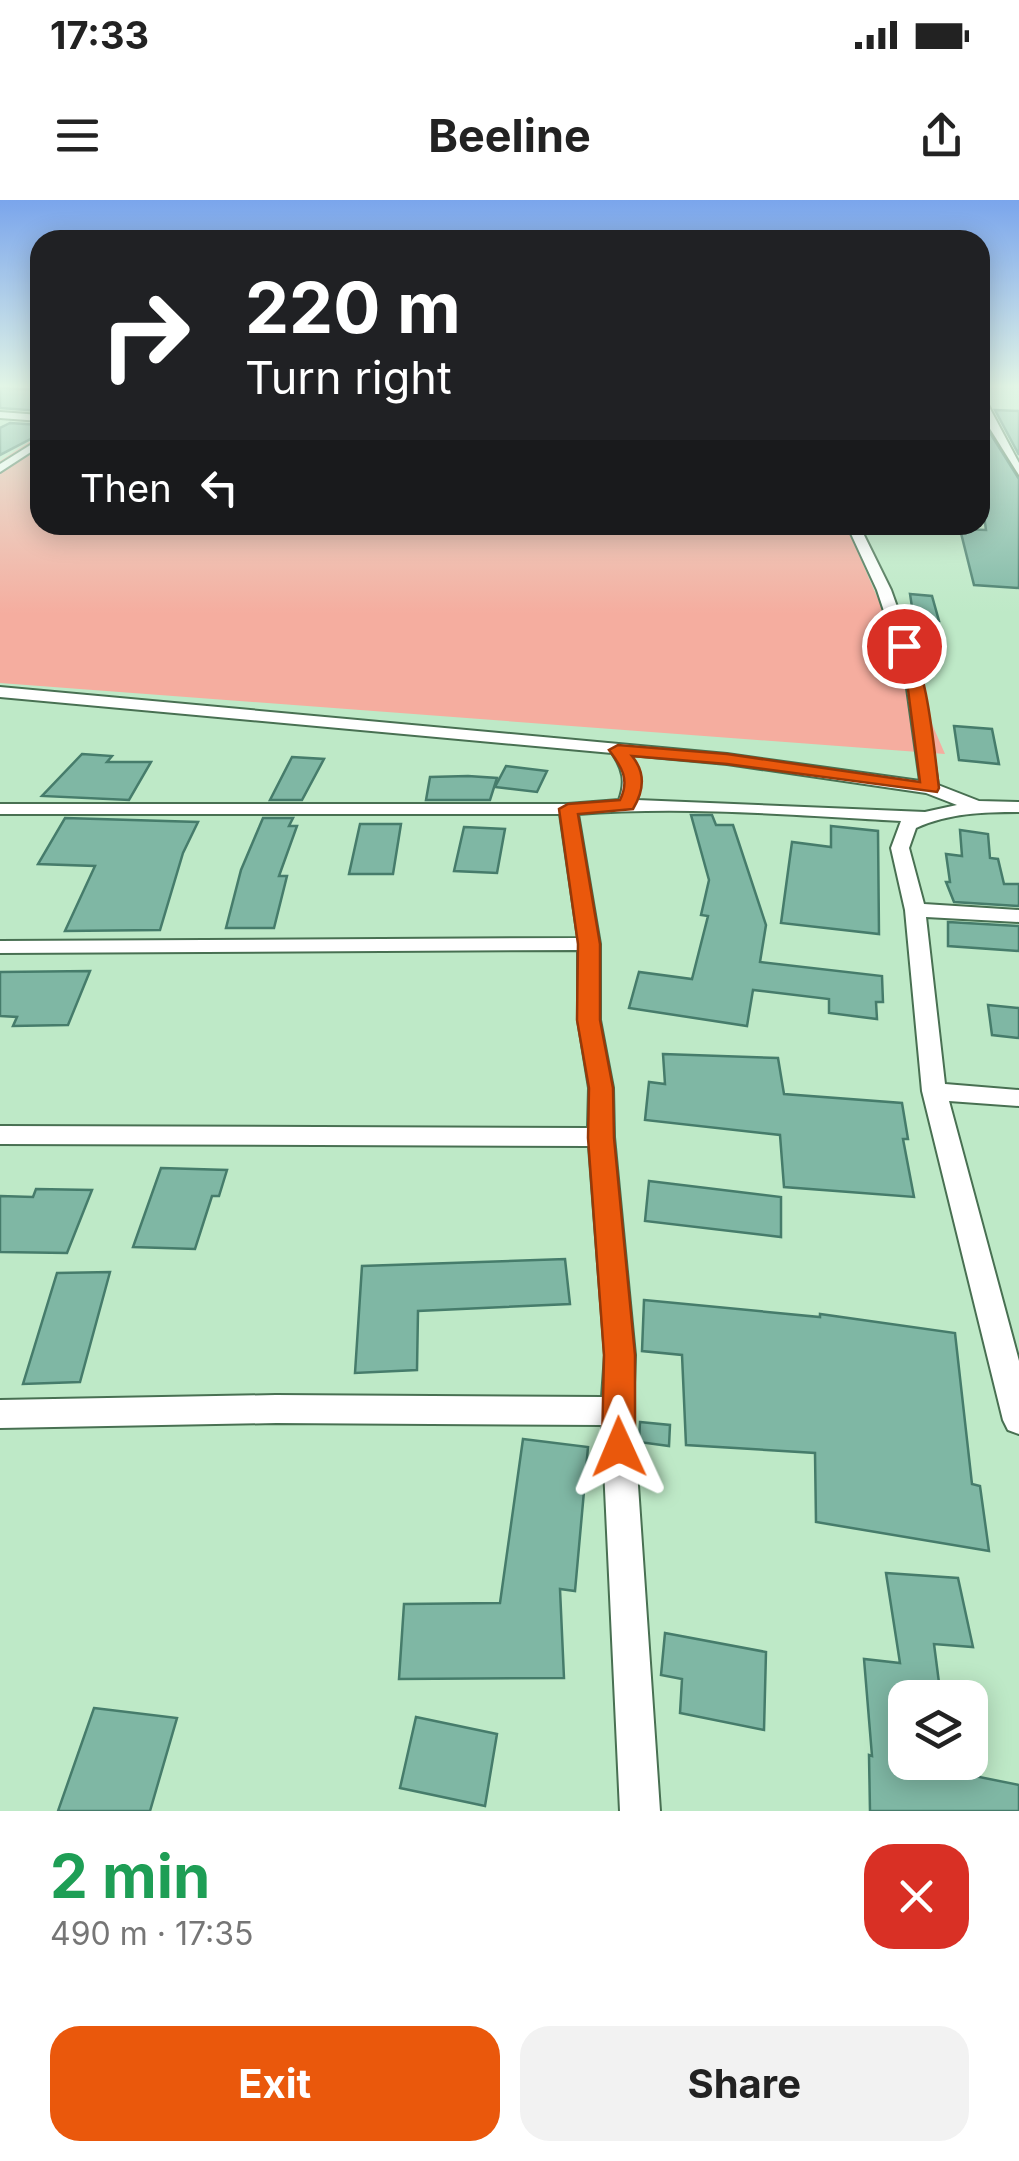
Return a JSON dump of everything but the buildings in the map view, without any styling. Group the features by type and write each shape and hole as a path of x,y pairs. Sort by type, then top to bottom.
{"street":[{"path":"858,535 884,590 914,674 930,788"},
{"path":"0,692 727,759 930,788 976,806"},
{"path":"618,750 632,768 634,790 626,806"},
{"path":"0,810 626,806 925,817"},
{"path":"1019,806 976,806 925,817 908,825 900,848 915,910 934,1091 1019,1420"},
{"path":"568,809 589,944 588,1020 601,1088 601,1138 620,1355 617,1411 640,1811"},
{"path":"915,910 1019,916"},
{"path":"0,947 589,944"},
{"path":"934,1091 1019,1098"},
{"path":"0,1135 601,1138"},
{"path":"0,1414 276,1409 617,1411"}],"shaded area":[{"path":"0,463 30,463 30,535 850,535 945,754 0,683"}],"route":[{"path":"619,1447 620,1355 601,1138 601,1088 588,1020 589,944 568,809 626,806 634,790 632,768 618,750 727,759 930,788 914,674 904,646"}]}
